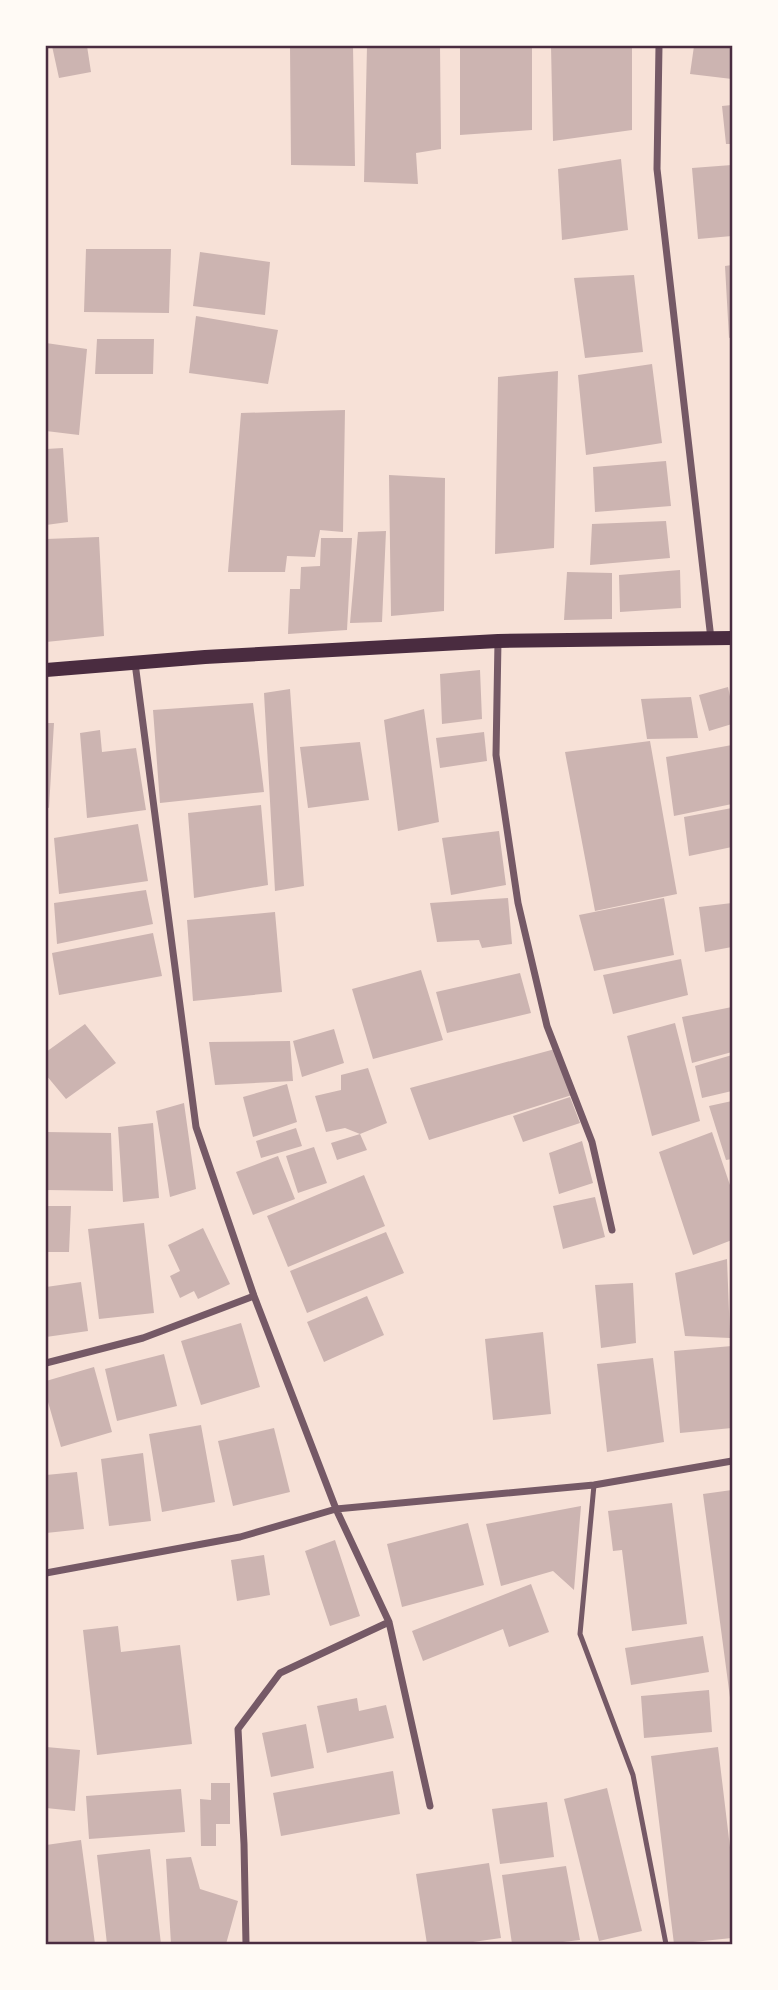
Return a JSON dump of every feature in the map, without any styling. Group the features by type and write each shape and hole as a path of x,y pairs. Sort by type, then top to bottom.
{"main road":[{"path":"46,670 219,656 498,641 733,638"}],"street":[{"path":"659,46 656,169 711,639"},
{"path":"498,641 496,755 517,902 548,1027 593,1142 612,1230"},
{"path":"135,663 196,1127 254,1296 336,1509 389,1622 430,1807"},
{"path":"46,1363 143,1338 254,1296"},
{"path":"46,1573 240,1537 336,1509 594,1485 733,1461"},
{"path":"246,1944 238,1729 280,1672 389,1622"}],"lane":[{"path":"594,1485 580,1634 633,1775 666,1944"}],"building":[{"path":"52,46 87,46 91,72 59,78"},
{"path":"290,46 353,46 355,166 291,165"},
{"path":"367,46 440,46 441,149 416,153 418,184 364,182"},
{"path":"460,46 532,46 532,130 460,135"},
{"path":"551,46 632,46 632,130 553,141"},
{"path":"694,46 732,46 732,79 690,74"},
{"path":"732,105 732,144 726,144 722,106"},
{"path":"621,159 628,230 562,240 558,169"},
{"path":"732,165 732,236 698,239 692,168"},
{"path":"86,249 171,249 169,313 84,312"},
{"path":"200,252 270,262 265,315 193,306"},
{"path":"732,265 732,337 729,338 725,266"},
{"path":"634,275 643,352 585,358 574,278"},
{"path":"196,316 278,330 268,384 189,373"},
{"path":"97,339 154,339 153,374 95,374"},
{"path":"46,343 87,349 79,435 46,431"},
{"path":"652,364 662,443 586,455 578,375"},
{"path":"558,371 554,548 495,554 498,377"},
{"path":"345,410 343,532 320,530 315,557 287,556 285,572 228,572 241,413"},
{"path":"63,448 68,522 46,525 46,449"},
{"path":"666,461 671,506 595,512 593,467"},
{"path":"389,475 445,478 444,611 391,616"},
{"path":"666,521 670,558 590,565 592,524"},
{"path":"386,531 382,622 350,623 358,532"},
{"path":"99,537 104,636 46,642 46,539"},
{"path":"321,538 352,538 347,630 288,634 290,589 300,589 301,567 320,566"},
{"path":"680,570 681,608 620,612 619,575"},
{"path":"567,572 612,573 612,619 564,620"},
{"path":"480,670 482,719 442,724 440,674"},
{"path":"728,687 732,724 709,731 699,695"},
{"path":"290,689 304,886 275,891 264,693"},
{"path":"691,697 698,738 647,739 641,699"},
{"path":"253,703 264,792 160,803 153,710"},
{"path":"424,709 439,822 398,831 384,720"},
{"path":"46,723 54,723 49,808 46,807"},
{"path":"100,730 102,752 136,748 146,810 87,818 80,733"},
{"path":"484,732 487,761 440,768 436,738"},
{"path":"650,741 677,894 595,911 565,752"},
{"path":"360,742 369,800 308,808 300,747"},
{"path":"732,745 732,804 674,816 666,757"},
{"path":"261,805 268,885 194,898 188,813"},
{"path":"732,808 732,847 689,856 684,817"},
{"path":"138,824 148,881 59,894 54,838"},
{"path":"499,831 506,885 451,895 442,838"},
{"path":"146,890 153,924 57,944 54,903"},
{"path":"508,898 512,944 482,948 479,940 437,942 430,903"},
{"path":"664,898 674,955 594,971 579,915"},
{"path":"732,903 732,947 705,952 699,907"},
{"path":"275,912 282,992 193,1001 187,920"},
{"path":"153,933 162,976 59,995 52,953"},
{"path":"681,959 688,995 613,1014 603,975"},
{"path":"421,970 443,1040 373,1059 352,989"},
{"path":"520,973 531,1013 447,1033 436,992"},
{"path":"732,1007 732,1052 692,1063 682,1017"},
{"path":"675,1023 700,1121 652,1136 627,1036"},
{"path":"85,1024 116,1063 66,1099 46,1075 46,1052"},
{"path":"334,1029 344,1063 302,1077 293,1041"},
{"path":"290,1041 293,1081 215,1085 209,1042"},
{"path":"555,1049 572,1095 429,1140 410,1088"},
{"path":"732,1055 732,1091 702,1098 695,1066"},
{"path":"368,1068 387,1123 360,1134 345,1128 326,1132 315,1096 341,1090 341,1075"},
{"path":"287,1084 297,1122 253,1137 243,1097"},
{"path":"570,1097 580,1123 523,1142 513,1116"},
{"path":"732,1101 732,1159 726,1160 709,1106"},
{"path":"184,1103 196,1189 170,1197 156,1111"},
{"path":"153,1123 159,1198 123,1202 118,1127"},
{"path":"296,1128 302,1146 261,1158 256,1141"},
{"path":"46,1132 111,1133 113,1191 46,1190"},
{"path":"712,1132 732,1191 732,1240 693,1255 659,1152"},
{"path":"360,1134 367,1150 337,1160 331,1143"},
{"path":"582,1141 593,1183 559,1194 549,1153"},
{"path":"314,1147 327,1183 298,1193 286,1156"},
{"path":"278,1156 295,1199 253,1215 236,1172"},
{"path":"364,1175 385,1226 288,1267 267,1216"},
{"path":"595,1197 605,1237 563,1249 553,1206"},
{"path":"46,1206 71,1206 69,1252 46,1252"},
{"path":"144,1223 154,1313 99,1319 88,1229"},
{"path":"203,1228 230,1284 198,1299 194,1291 180,1298 170,1276 180,1271 168,1245"},
{"path":"386,1232 404,1273 307,1313 290,1271"},
{"path":"727,1259 730,1338 685,1336 675,1273"},
{"path":"81,1282 88,1331 46,1337 46,1287"},
{"path":"633,1283 636,1343 601,1348 595,1285"},
{"path":"367,1296 384,1335 324,1362 307,1322"},
{"path":"241,1323 260,1387 201,1405 181,1341"},
{"path":"543,1332 551,1414 493,1420 485,1339"},
{"path":"732,1346 732,1428 680,1433 674,1351"},
{"path":"164,1354 177,1406 117,1421 105,1369"},
{"path":"653,1358 664,1442 607,1452 597,1364"},
{"path":"94,1367 112,1432 61,1447 46,1395 46,1381"},
{"path":"201,1425 215,1502 162,1512 149,1434"},
{"path":"274,1428 290,1492 233,1506 218,1441"},
{"path":"143,1453 151,1521 109,1526 101,1459"},
{"path":"77,1472 84,1529 46,1533 46,1475"},
{"path":"732,1490 732,1705 731,1705 703,1494"},
{"path":"672,1503 687,1624 632,1631 622,1550 613,1551 608,1511"},
{"path":"581,1506 574,1590 553,1571 501,1586 486,1524"},
{"path":"468,1523 484,1585 402,1607 387,1544"},
{"path":"335,1540 360,1616 330,1626 305,1551"},
{"path":"264,1555 270,1595 237,1601 231,1560"},
{"path":"531,1584 549,1632 509,1647 503,1629 423,1661 412,1631"},
{"path":"118,1626 121,1652 180,1645 192,1744 97,1755 83,1630"},
{"path":"703,1636 709,1672 631,1685 625,1648"},
{"path":"709,1690 712,1732 644,1738 641,1696"},
{"path":"357,1698 359,1711 386,1705 394,1738 327,1753 317,1706"},
{"path":"306,1724 314,1768 271,1777 262,1733"},
{"path":"46,1747 80,1750 75,1811 46,1808"},
{"path":"718,1747 732,1864 732,1938 674,1944 651,1756"},
{"path":"393,1771 400,1814 281,1836 273,1793"},
{"path":"211,1783 230,1783 230,1824 216,1824 216,1846 201,1846 200,1799 211,1800"},
{"path":"607,1788 642,1931 599,1941 564,1799"},
{"path":"181,1789 185,1832 89,1839 86,1796"},
{"path":"547,1802 554,1857 500,1864 492,1809"},
{"path":"81,1840 95,1944 46,1944 46,1845"},
{"path":"150,1849 161,1944 107,1944 97,1855"},
{"path":"191,1857 200,1889 238,1901 226,1944 171,1944 166,1859"},
{"path":"489,1863 501,1938 459,1944 427,1944 416,1874"},
{"path":"566,1866 580,1940 512,1944 502,1875"}]}
